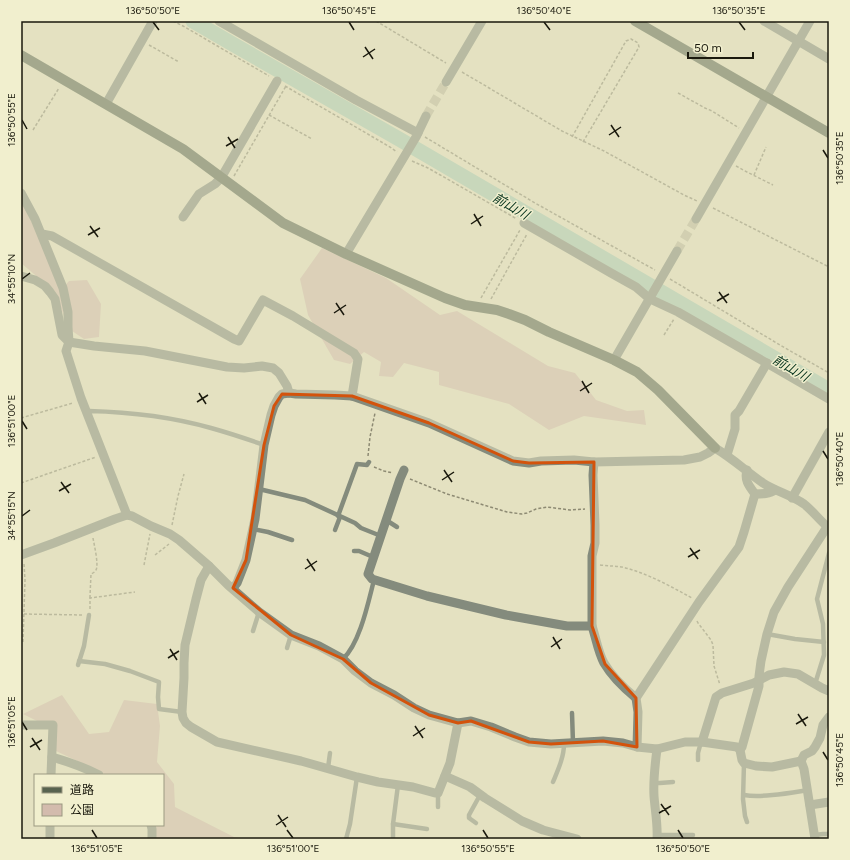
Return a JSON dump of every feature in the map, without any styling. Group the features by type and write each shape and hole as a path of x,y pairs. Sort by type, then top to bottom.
{"street":[{"path":"106,104 153,21"},
{"path":"218,21 417,135"},
{"path":"446,82 482,21"},
{"path":"764,21 829,58"},
{"path":"696,219 810,21"},
{"path":"638,22 829,133"},
{"path":"21,55 183,149 282,223 346,254 445,298 465,305 497,310 525,320 637,372 648,381 715,448 727,455 763,483 802,503 810,509 820,521 828,527 774,612 761,661 759,686 740,750 744,763 756,766 772,766 801,761"},
{"path":"183,217 199,194 215,184 225,181 277,81"},
{"path":"346,254 417,135 426,116"},
{"path":"21,193 42,234 63,288 68,312 69,342 66,351 81,398 127,515"},
{"path":"528,225 829,399"},
{"path":"42,234 52,236 239,341 263,300 293,316 354,353 358,359 352,396"},
{"path":"614,360 677,251"},
{"path":"21,276 35,280 45,286 50,292 55,300 62,335 69,342 94,346 145,350 227,366 244,368 262,366 273,368 279,373 287,386 289,393"},
{"path":"727,455 734,429 735,415 739,411 766,363"},
{"path":"233,588 237,583 246,560 253,528 264,445 274,406 282,394 352,396 429,423 513,461 529,464 541,461 574,460 594,462 684,460 700,457 715,448"},
{"path":"792,498 829,432"},
{"path":"594,462 593,475 595,525 592,565 592,626 604,664 636,698"},
{"path":"637,747 638,712 636,698 699,602 739,547 755,494 745,476 747,470"},
{"path":"403,473 368,574 372,579 427,596 506,615 567,626 592,626"},
{"path":"755,494 768,493 776,490"},
{"path":"22,554 127,515 132,516 173,536 209,566 259,612 291,635 319,646 344,659 354,671 371,683 429,715 458,723 471,721 529,742 564,744 603,741 657,749 685,742 701,742 737,747 740,750"},
{"path":"209,566 201,580 185,645 182,712 183,718 191,728 217,742 301,761 357,777 438,793 450,763 458,723"},
{"path":"701,742 716,697 722,693 769,675 792,672 829,691"},
{"path":"815,837 808,790 801,761 804,755 812,751 820,738 823,725 829,717"},
{"path":"21,725 53,725 51,774"},
{"path":"657,749 654,783 657,837"},
{"path":"52,757 82,766 97,774"},
{"path":"445,776 470,787 480,795 522,821 544,830 577,839"},
{"path":"810,805 829,802"},
{"path":"50,826 50,839"},
{"path":"151,826 152,839"}],"lane":[{"path":"87,412 116,411 176,420 212,428 264,445"},
{"path":"335,530 358,464 367,465 369,462"},
{"path":"259,489 304,500 355,523 361,528 381,536"},
{"path":"386,520 397,526"},
{"path":"253,528 292,540"},
{"path":"354,551 374,557"},
{"path":"814,684 824,655 823,624 817,599 829,553"},
{"path":"344,659 356,640 374,580"},
{"path":"253,631 259,612"},
{"path":"89,615 84,646 79,663 104,664 130,671 159,682 158,697 160,709 182,712"},
{"path":"767,634 824,642"},
{"path":"287,648 291,635"},
{"path":"572,713 573,743"},
{"path":"698,760 698,752 701,742"},
{"path":"553,782 564,750 564,744"},
{"path":"328,768 330,754"},
{"path":"744,763 744,805 747,822"},
{"path":"346,839 350,824 357,777"},
{"path":"654,783 673,782"},
{"path":"393,839 393,824 398,785"},
{"path":"744,795 751,796 808,790"},
{"path":"438,793 438,807"},
{"path":"476,823 469,818 469,815 480,795"},
{"path":"393,824 427,829"},
{"path":"815,837 823,834 829,834"},
{"path":"657,837 693,835"}],"path":[{"path":"173,21 528,225"},
{"path":"376,21 572,137 604,151 684,195 705,204 829,267"},
{"path":"572,137 626,40 631,39 638,43 639,47 583,142"},
{"path":"142,41 178,62"},
{"path":"33,130 64,80"},
{"path":"225,181 286,86"},
{"path":"678,93 712,111 746,132"},
{"path":"269,114 312,139"},
{"path":"417,135 829,373"},
{"path":"754,176 766,147"},
{"path":"729,162 754,176 774,184"},
{"path":"481,307 528,225"},
{"path":"481,307 528,225"},
{"path":"664,334 678,312"},
{"path":"21,418 71,404 81,398"},
{"path":"378,405 370,436 367,460 373,466 384,471 403,473 447,494 507,512 522,514 547,507 570,510 594,507"},
{"path":"21,483 103,454"},
{"path":"155,555 173,536 171,532 184,474"},
{"path":"144,565 151,526"},
{"path":"24,614 89,615 91,574 97,570 97,560 91,528"},
{"path":"22,554 25,580 23,642"},
{"path":"592,565 622,567 637,572 659,581 699,602"},
{"path":"90,598 135,592"},
{"path":"697,620 713,645 714,666 722,693"}],"highlighted area":[{"path":"282,394 352,396 429,423 513,461 529,463 594,462 592,626 605,664 636,698 637,747 603,741 551,744 529,742 471,721 458,723 429,715 371,683 343,659 291,635 233,588 246,560 264,445 274,406"}],"green space":[{"path":"21,198 62,289 69,281 87,280 101,304 99,337 84,339 72,331 54,291 21,263"},
{"path":"322,248 386,278 440,315 457,311 548,366 575,373 596,400 627,411 644,410 646,425 584,416 549,430 509,404 439,385 439,372 404,363 393,377 379,376 381,362 364,352 350,364 334,360 308,315 300,279"},
{"path":"62,695 89,734 109,732 124,700 157,704 160,726 157,762 174,784 175,807 234,837 246,839 156,839 154,826 164,826 164,774 105,774 56,751 51,728 23,714"}],"waterway":[{"name":"前山川","path":"193,21 399,139 829,390"}],"tunnel":[{"path":"426,116 446,82"},
{"path":"677,251 696,219"}]}
